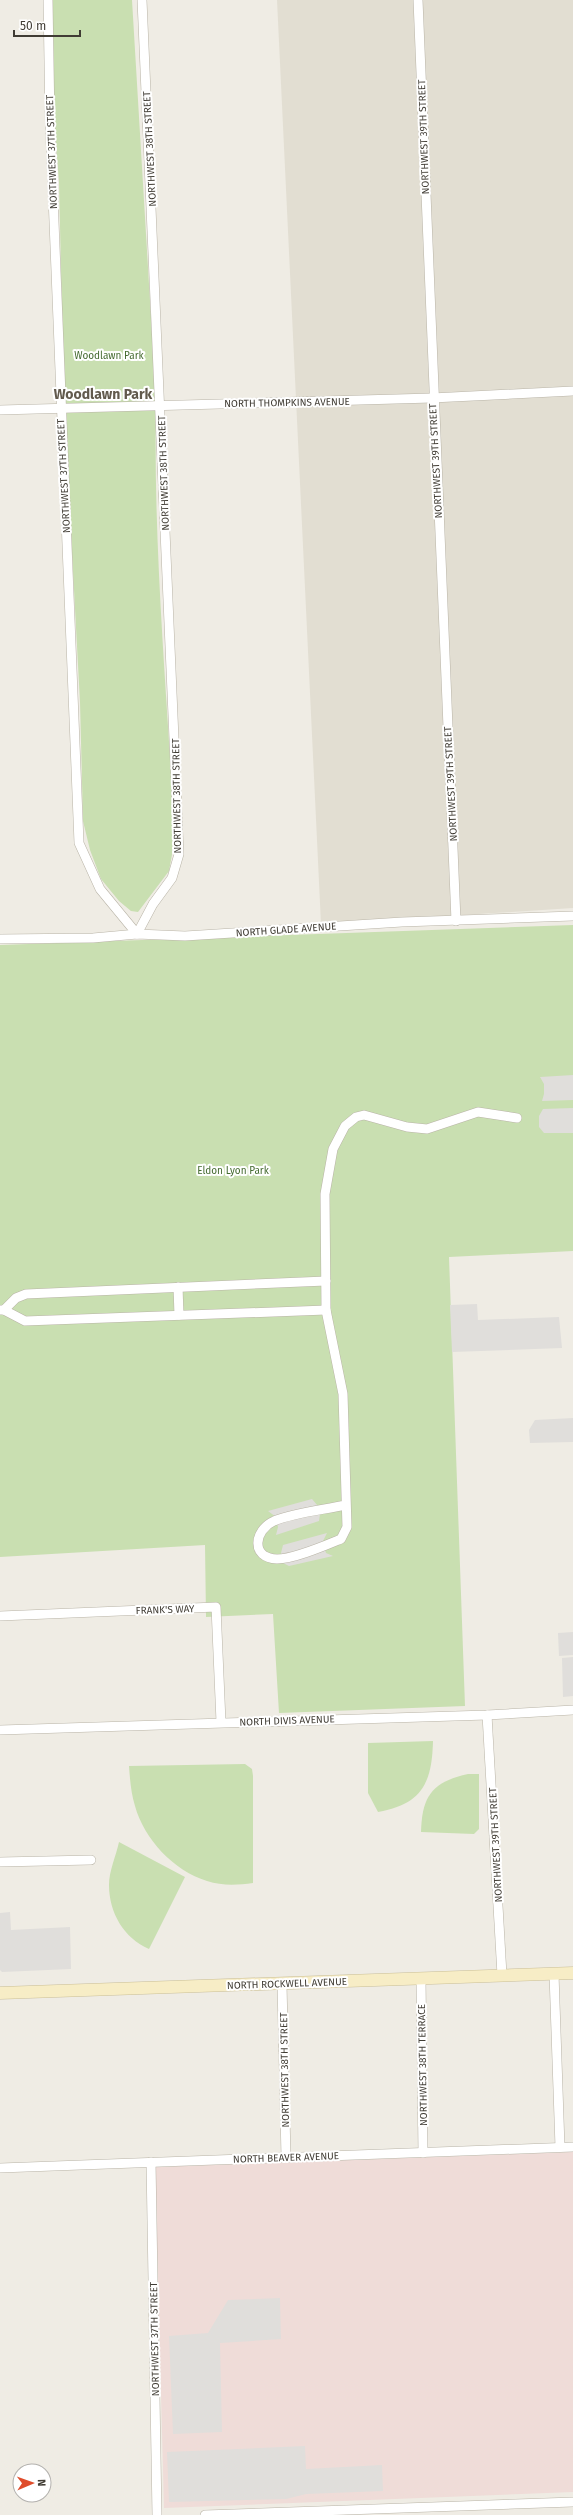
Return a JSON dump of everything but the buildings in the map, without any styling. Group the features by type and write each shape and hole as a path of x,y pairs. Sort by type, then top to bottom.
{"main road":[{"name":"NORTH ROCKWELL AVENUE","path":"0,1993 573,1973"}],"street":[{"name":"NORTHWEST 37TH STREET","path":"48,0 50,122 60,407 80,843 100,888 137,934"},
{"name":"NORTHWEST 38TH STREET","path":"137,934 153,904 172,878 179,854 142,0"},
{"name":"NORTHWEST 39TH STREET","path":"418,0 432,398 456,921"},
{"name":"NORTH THOMPKINS AVENUE","path":"0,410 60,407 432,398 573,391"},
{"name":"NORTH GLADE AVENUE","path":"0,939 93,938 137,934 185,936 402,922 573,916"},
{"path":"346,1505 273,1521 261,1530 256,1540 258,1550 266,1557 278,1559 341,1539 347,1527 343,1394 326,1310 325,1194 334,1149 345,1126 356,1117 364,1115 407,1127 427,1129 478,1112 517,1118"},
{"path":"326,1281 26,1294 16,1298 2,1310 25,1321 326,1310"},
{"path":"178,1287 179,1315"},
{"name":"FRANK'S WAY","path":"0,1616 216,1607 221,1722"},
{"name":"NORTH DIVIS AVENUE","path":"0,1730 221,1722 488,1715 573,1710"},
{"name":"NORTHWEST 39TH STREET","path":"488,1715 502,1975"},
{"path":"0,1862 91,1860"},
{"path":"554,1974 560,2148"},
{"name":"NORTHWEST 38TH TERRACE","path":"421,1978 423,2153"},
{"name":"NORTHWEST 38TH STREET","path":"282,1984 286,2157"},
{"name":"NORTH BEAVER AVENUE","path":"0,2168 573,2147"},
{"name":"NORTHWEST 37TH STREET","path":"151,2162 157,2515"},
{"path":"205,2515 426,2511 573,2502"}],"shaded area":[{"path":"277,0 573,0 573,908 321,924"},
{"path":"573,1075 573,1100 542,1101 544,1084 540,1077"},
{"path":"573,1108 573,1133 544,1133 539,1127 539,1116 543,1109"},
{"path":"477,1304 478,1320 559,1317 562,1348 452,1352 450,1305"},
{"path":"573,1418 573,1442 530,1443 529,1430 535,1420"},
{"path":"312,1499 318,1506 320,1514 319,1521 276,1535 278,1527 276,1517 268,1511"},
{"path":"327,1533 323,1541 324,1546 326,1553 333,1556 289,1566 283,1563 281,1553 283,1545"},
{"path":"573,1632 573,1655 559,1656 558,1633"},
{"path":"573,1657 573,1696 563,1697 562,1658"},
{"path":"10,1912 11,1930 70,1927 71,1969 2,1972 0,1970 0,1913"},
{"path":"573,2152 573,2492 164,2508 155,2167"},
{"path":"280,2298 281,2339 220,2343 222,2432 173,2434 169,2336 208,2333 228,2300"},
{"path":"305,2446 306,2469 382,2465 383,2491 306,2494 286,2499 169,2502 167,2452"}],"green space":[{"path":"52,0 132,0 156,401 157,510 161,620 175,838 169,871 138,912 131,911 119,901 101,879 90,850 83,821 80,702 64,403 59,182 52,94"},
{"name":"Eldon Lyon Park","path":"573,925 573,1251 449,1257 465,1706 279,1713 273,1614 206,1617 205,1545 0,1557 0,945"},
{"path":"433,1741 430,1769 427,1780 422,1789 405,1803 378,1812 368,1793 368,1743"},
{"path":"245,1764 252,1769 253,1776 253,1883 230,1885 207,1881 183,1870 172,1862 153,1842 139,1818 135,1806 129,1766"},
{"path":"468,1774 479,1774 479,1829 474,1834 421,1832 424,1809 431,1792 446,1781"},
{"path":"119,1842 185,1877 149,1949 132,1938 125,1931 115,1915 112,1905 109,1880"}],"district":[{"name":"Woodlawn Park","path":"103,394"}]}
